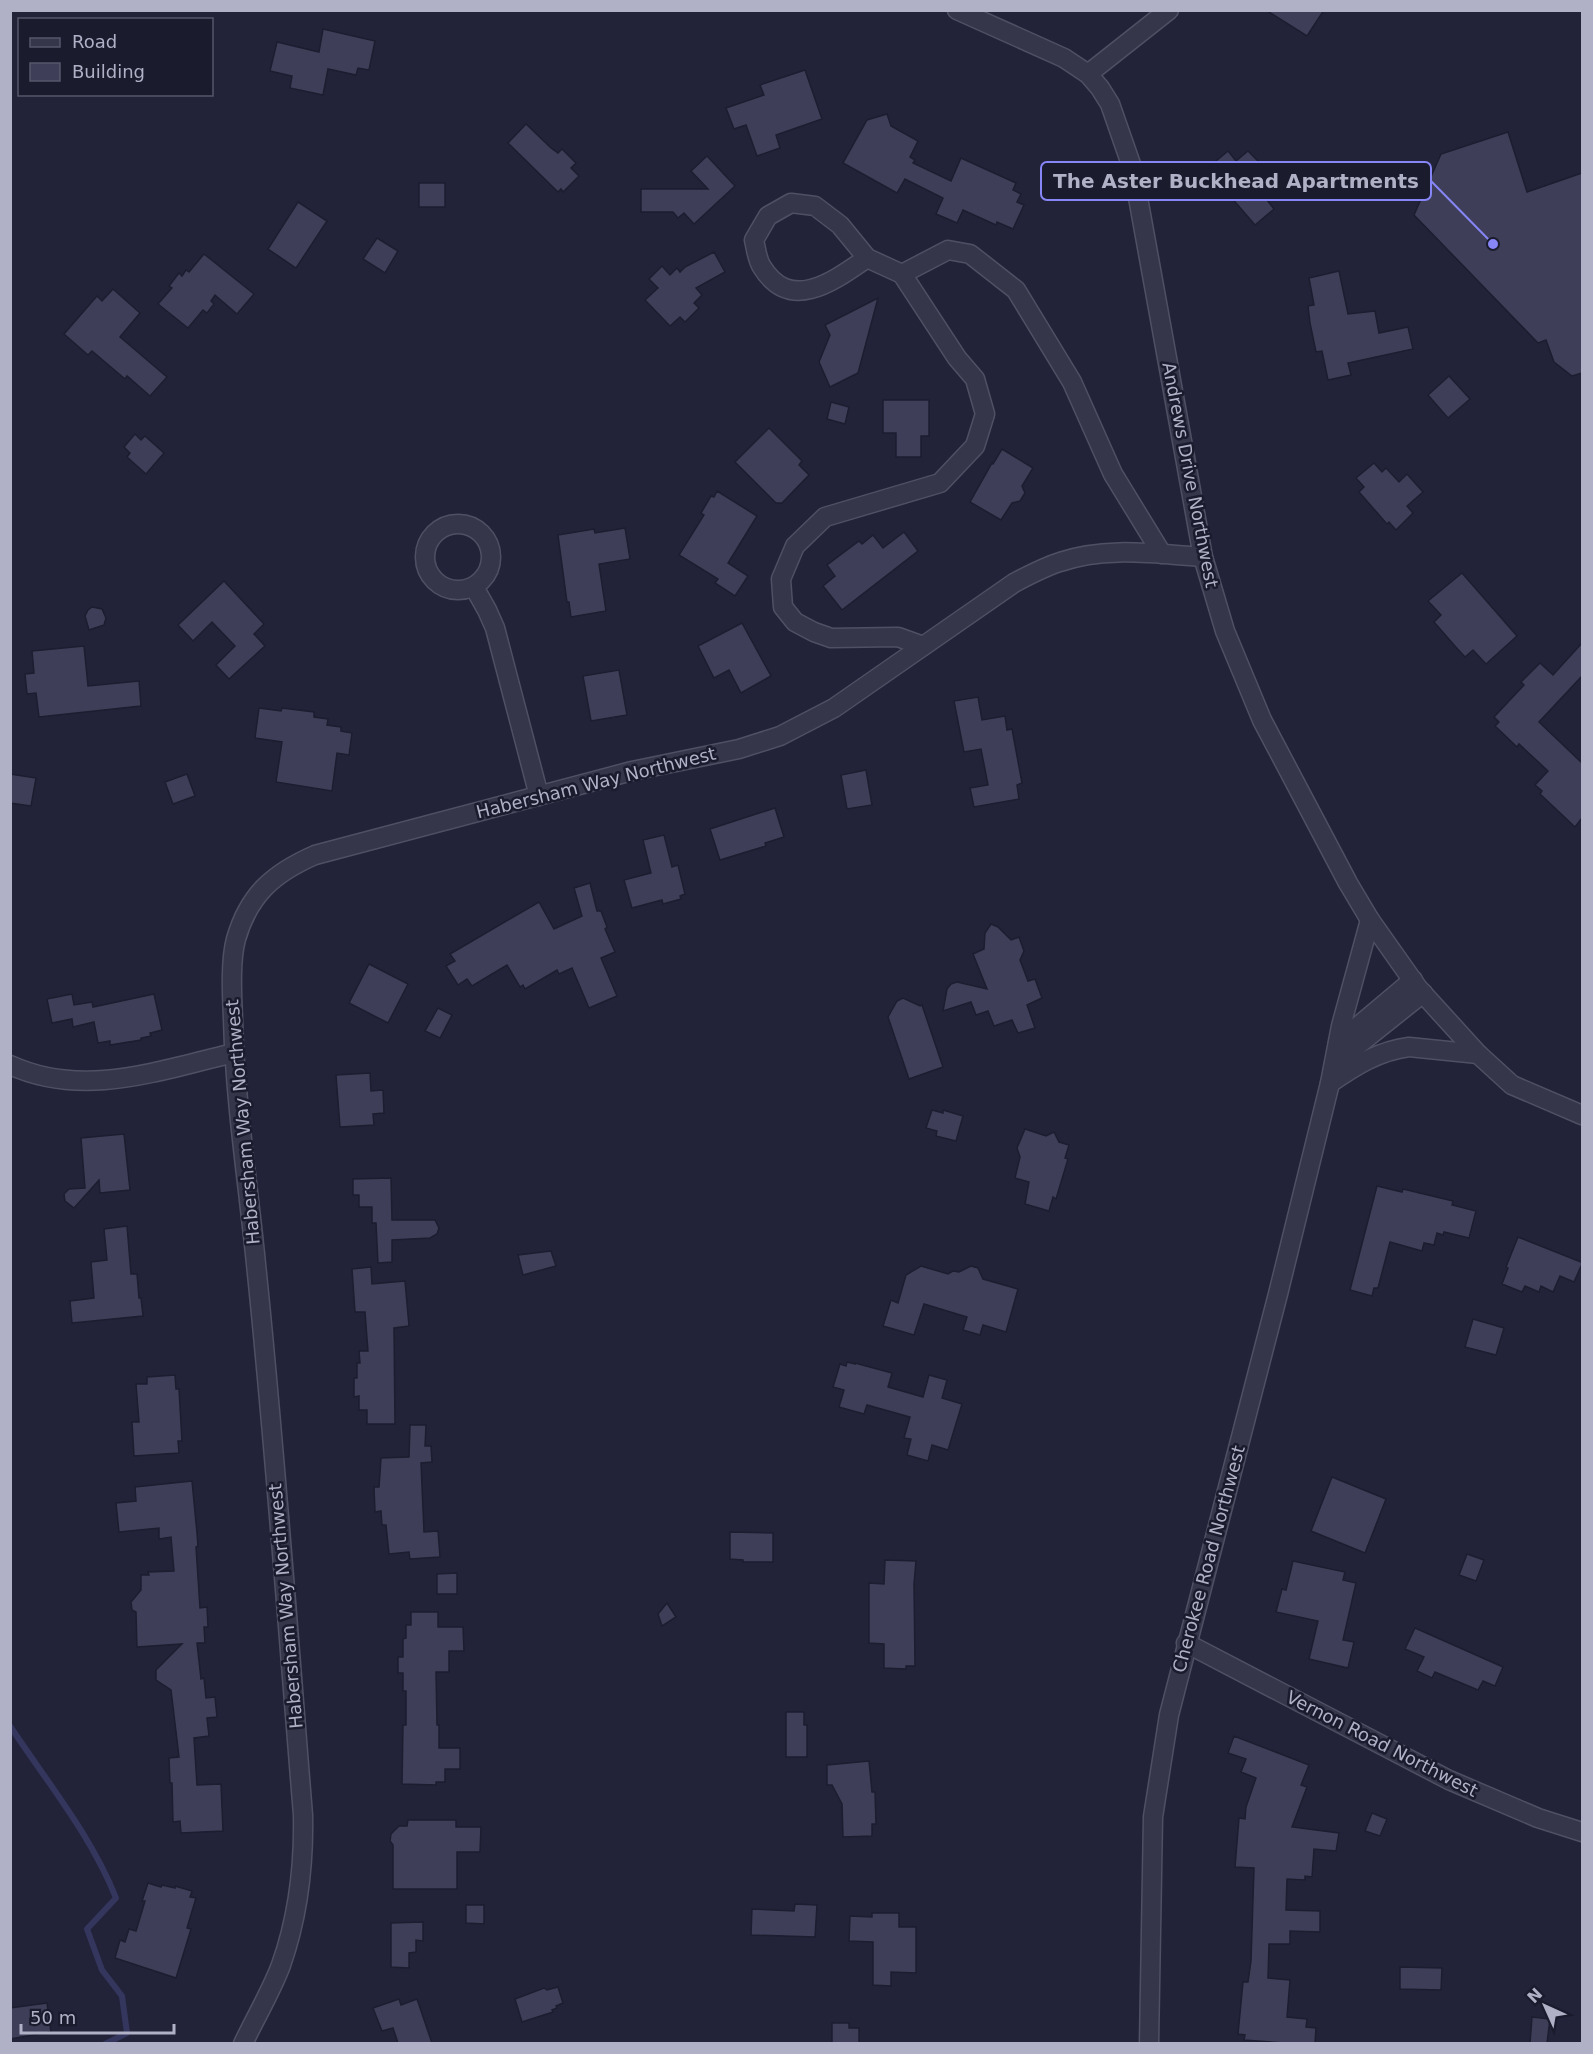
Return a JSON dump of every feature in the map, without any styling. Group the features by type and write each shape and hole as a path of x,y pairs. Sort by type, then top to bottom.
{"street":[{"name":"Andrews Drive Northwest","path":"957,10 1064,58 1088,74 1110,104 1132,170 1203,557 1225,631 1262,720 1345,879 1370,920 1418,987 1478,1054 1512,1085 1582,1115"},
{"path":"1088,74 1169,10"},
{"path":"867,258 837,279 805,292 780,287 761,266 754,240 768,216 783,207 791,203 815,206 840,225 867,258 902,274 957,358 975,379 985,414 975,446 940,483 825,517 795,546 781,579 783,607 795,622 831,638 898,637 923,646"},
{"path":"902,274 948,250 970,254 1016,290 1072,382 1113,474 1162,554"},
{"name":"Habersham Way Northwest","path":"243,2043 280,1966 296,1914 303,1845 302,1803 264,1340 234,1053 232,990 236,941 249,907 275,876 315,855 632,771 739,749 780,736 834,708 1014,583 1061,561 1120,552 1203,557"},
{"path":"474,587 488,610 495,628 539,796"},
{"name":"Cherokee Road Northwest","path":"1149,2043 1153,1817 1169,1714 1278,1294 1370,920"},
{"path":"1338,1043 1418,987"},
{"path":"1334,1064 1418,987"},
{"path":"1330,1083 1368,1058 1397,1049 1409,1047 1478,1054"},
{"path":"10,1065 53,1079 82,1082 124,1078 234,1053"},
{"name":"Vernon Road Northwest","path":"1186,1643 1449,1780 1538,1818 1582,1832"}],"building":[{"path":"1266,10 1324,10 1307,36"},
{"path":"323,29 375,41 369,70 358,68 356,75 328,69 323,95 290,88 292,76 270,71 277,42 319,52"},
{"path":"805,70 822,119 776,135 780,148 757,156 746,125 734,129 726,108 764,95 760,85"},
{"path":"887,114 891,126 918,141 910,157 915,160 913,163 951,181 961,158 1016,183 1013,190 1021,194 1017,202 1024,205 1013,229 997,222 996,225 963,210 957,223 936,214 943,198 905,179 897,193 843,163 867,120"},
{"path":"526,124 551,148 558,153 562,149 576,163 571,168 579,176 563,192 561,189 558,192 508,143"},
{"path":"1508,132 1527,192 1582,173 1582,373 1572,376 1554,362 1546,340 1538,343 1414,215 1441,154"},
{"path":"1228,151 1236,161 1248,151 1259,162 1271,165 1275,171 1273,181 1280,190 1267,200 1274,209 1255,225 1212,175 1221,168 1216,161"},
{"path":"707,156 735,186 694,224 684,213 678,218 673,212 641,212 641,189 708,189 691,171"},
{"path":"419,183 445,183 445,207 419,207"},
{"path":"298,202 327,221 296,268 268,249"},
{"path":"377,238 398,251 385,273 363,259"},
{"path":"714,252 725,272 696,288 702,295 694,303 699,308 685,322 680,317 670,326 645,300 658,288 649,279 662,266 670,275 677,268 680,272"},
{"path":"204,254 254,294 237,314 215,295 211,301 214,304 207,313 203,310 188,328 158,304 172,288 169,286 179,273 182,276 186,270 189,272"},
{"path":"1339,271 1348,314 1375,311 1379,333 1408,327 1413,349 1348,363 1351,375 1328,380 1322,351 1316,352 1310,323 1308,306 1314,305 1309,278"},
{"path":"113,289 140,313 120,337 167,377 150,396 127,376 125,379 92,351 88,355 64,334 97,296 102,301"},
{"path":"878,298 858,373 830,387 819,362 830,335 825,325"},
{"path":"1449,376 1470,399 1448,418 1428,395"},
{"path":"883,400 929,400 929,436 921,436 921,457 896,457 896,433 883,433"},
{"path":"831,402 849,407 845,424 827,419"},
{"path":"769,428 802,461 799,465 809,475 782,503 776,503 735,462"},
{"path":"135,434 141,440 145,436 164,453 146,474 127,457 130,453 124,447"},
{"path":"1002,449 1033,468 1022,486 1025,493 1020,501 1012,503 1001,520 970,502"},
{"path":"1374,463 1382,472 1386,468 1399,482 1407,474 1423,492 1407,506 1413,513 1396,530 1389,522 1387,524 1359,492 1364,487 1356,478"},
{"path":"717,491 757,516 728,563 748,576 735,596 715,583 718,579 679,555 704,515 701,513 711,496 714,497"},
{"path":"625,528 630,559 599,564 606,611 571,617 558,535 594,529 595,533"},
{"path":"904,532 918,551 842,610 823,586 835,576 827,565 859,541 862,544 873,535 883,548"},
{"path":"1462,573 1517,636 1486,664 1473,650 1465,657 1434,622 1441,615 1428,601"},
{"path":"224,581 264,624 254,634 265,646 229,679 216,665 235,646 212,622 193,641 178,625"},
{"path":"92,607 102,609 106,618 104,625 89,630 85,616"},
{"path":"742,623 771,676 741,693 729,670 714,678 698,646"},
{"path":"1582,643 1582,676 1539,722 1582,763 1582,818 1575,827 1540,794 1542,791 1535,785 1548,771 1519,744 1517,747 1495,726 1499,722 1494,717 1524,685 1521,682 1540,663 1553,675"},
{"path":"84,646 88,686 139,681 141,706 39,717 36,693 27,694 25,674 34,673 32,651"},
{"path":"619,670 627,715 591,721 583,676"},
{"path":"978,697 982,720 1005,716 1007,730 1012,729 1022,783 1017,785 1019,799 974,807 970,788 988,785 981,749 964,752 954,701"},
{"path":"259,708 314,712 314,717 328,719 327,725 341,727 341,731 352,733 349,755 337,753 332,791 276,782 282,742 255,738"},
{"path":"866,770 872,805 847,809 841,775"},
{"path":"10,774 36,778 31,806 10,803"},
{"path":"187,774 195,796 173,804 165,782"},
{"path":"775,808 784,837 765,843 766,846 720,860 710,829"},
{"path":"664,835 672,867 678,865 685,894 680,896 681,899 663,904 662,900 632,908 624,880 651,873 643,840"},
{"path":"590,883 597,911 601,911 607,927 605,929 615,952 601,958 617,996 589,1008 572,968 559,974 557,970 525,989 523,985 520,987 507,965 472,986 467,979 458,985 446,966 455,961 450,954 539,902 554,929 582,916 574,888"},
{"path":"991,924 998,927 1011,940 1019,937 1024,951 1020,960 1028,981 1035,979 1042,998 1027,1005 1035,1028 1018,1033 1012,1020 994,1026 988,1011 976,1015 971,1002 943,1011 947,989 951,984 957,982 987,989 973,954 984,949 985,933"},
{"path":"369,964 408,984 388,1023 349,1003"},
{"path":"72,994 74,1005 92,1002 93,1007 154,994 162,1030 150,1033 151,1036 141,1038 141,1040 110,1045 110,1041 98,1043 94,1022 73,1027 72,1019 52,1023 47,999"},
{"path":"903,998 922,1005 943,1067 909,1079 888,1017 897,1001"},
{"path":"438,1008 452,1015 440,1038 425,1031"},
{"path":"370,1073 371,1091 383,1090 384,1113 373,1114 374,1125 340,1127 336,1075"},
{"path":"932,1110 943,1113 943,1110 963,1116 956,1141 936,1136 937,1131 926,1128"},
{"path":"1025,1129 1046,1136 1054,1132 1059,1142 1069,1145 1065,1158 1068,1159 1056,1199 1053,1197 1049,1211 1025,1204 1029,1182 1015,1178 1020,1157 1017,1148"},
{"path":"124,1134 130,1190 100,1193 99,1180 74,1208 65,1201 64,1194 69,1189 85,1188 81,1138"},
{"path":"391,1178 392,1220 435,1220 439,1228 437,1234 430,1238 392,1240 392,1262 378,1263 376,1223 372,1223 372,1207 359,1207 359,1195 353,1195 353,1179"},
{"path":"1377,1186 1402,1192 1403,1189 1453,1201 1452,1205 1476,1211 1469,1238 1444,1232 1443,1235 1437,1233 1434,1245 1424,1243 1422,1251 1390,1242 1378,1288 1374,1288 1372,1296 1350,1290"},
{"path":"127,1226 131,1274 137,1274 143,1316 72,1323 70,1301 94,1298 91,1262 107,1260 104,1229"},
{"path":"1518,1237 1581,1262 1574,1282 1560,1276 1553,1292 1541,1286 1539,1292 1525,1286 1522,1292 1502,1284"},
{"path":"551,1251 556,1266 523,1275 518,1255"},
{"path":"921,1266 948,1274 971,1266 978,1268 983,1279 1018,1289 1006,1332 983,1325 980,1335 963,1330 967,1317 924,1304 914,1335 883,1326 891,1300 898,1303 906,1275"},
{"path":"371,1267 372,1284 405,1281 409,1326 394,1328 395,1424 367,1424 367,1410 359,1410 359,1396 354,1397 354,1378 357,1378 357,1363 360,1363 359,1351 368,1351 365,1312 355,1312 352,1269"},
{"path":"1473,1319 1504,1328 1496,1355 1465,1347"},
{"path":"847,1362 892,1373 888,1387 923,1397 929,1375 947,1380 942,1398 962,1404 948,1450 932,1445 928,1461 907,1455 911,1439 904,1438 910,1417 867,1405 864,1414 839,1407 844,1390 833,1387 840,1364 846,1366"},
{"path":"175,1375 176,1389 179,1389 182,1441 178,1441 179,1453 134,1456 132,1422 139,1422 136,1384 147,1384 147,1377"},
{"path":"410,1425 426,1425 425,1446 431,1446 432,1462 421,1463 424,1532 438,1531 440,1557 410,1559 409,1552 389,1554 386,1525 382,1525 381,1511 375,1512 374,1487 379,1487 381,1458 409,1457"},
{"path":"1332,1477 1386,1499 1365,1553 1311,1531"},
{"path":"192,1481 198,1546 196,1547 200,1608 207,1607 208,1627 204,1627 205,1643 197,1643 201,1679 204,1678 206,1698 215,1697 217,1717 207,1718 209,1736 194,1738 197,1785 221,1784 223,1831 181,1833 180,1821 173,1822 172,1783 170,1783 169,1758 179,1757 171,1690 156,1680 156,1670 182,1644 137,1647 136,1612 132,1610 131,1602 141,1590 141,1575 149,1575 148,1572 174,1571 171,1537 159,1539 159,1528 119,1532 116,1503 136,1501 135,1487"},
{"path":"730,1532 773,1533 773,1562 743,1562 743,1560 730,1559"},
{"path":"1467,1554 1484,1560 1476,1581 1459,1575"},
{"path":"885,1560 916,1561 915,1666 906,1666 906,1669 884,1668 884,1644 869,1643 869,1583 884,1584"},
{"path":"1293,1561 1345,1572 1343,1580 1356,1583 1343,1640 1354,1642 1348,1668 1309,1659 1318,1621 1276,1612 1282,1589 1286,1590"},
{"path":"457,1573 457,1594 437,1594 437,1574"},
{"path":"667,1603 676,1617 662,1626 658,1614"},
{"path":"411,1612 438,1612 438,1627 463,1627 464,1651 449,1651 449,1672 436,1672 439,1748 460,1748 460,1769 445,1769 445,1782 436,1782 436,1785 402,1784 406,1691 403,1691 403,1673 398,1673 398,1657 403,1657 403,1639 406,1638 406,1625 411,1625"},
{"path":"1415,1628 1503,1667 1495,1686 1483,1681 1478,1690 1435,1672 1432,1678 1417,1671 1424,1657 1405,1649"},
{"path":"786,1712 804,1712 804,1725 807,1725 807,1757 786,1757"},
{"path":"1234,1736 1309,1765 1301,1785 1307,1787 1292,1827 1339,1833 1336,1851 1314,1849 1312,1877 1305,1876 1305,1880 1287,1879 1286,1910 1320,1911 1320,1932 1290,1931 1290,1944 1269,1944 1268,1978 1290,1980 1287,2017 1307,2019 1306,2027 1316,2028 1315,2043 1244,2040 1245,2035 1238,2034 1243,1982 1248,1982 1251,1961 1254,1868 1235,1867 1239,1818 1245,1819 1246,1807 1256,1778 1241,1772 1246,1759 1228,1753"},
{"path":"869,1761 872,1792 875,1792 876,1824 872,1824 872,1836 843,1837 842,1804 832,1785 827,1785 827,1765"},
{"path":"1372,1813 1387,1819 1380,1836 1365,1831"},
{"path":"408,1820 456,1820 456,1827 481,1827 480,1852 457,1852 457,1889 393,1889 391,1834 399,1826 407,1826"},
{"path":"148,1883 161,1887 162,1885 175,1888 175,1886 192,1891 190,1897 196,1898 187,1928 191,1929 176,1978 115,1958 120,1940 125,1942 129,1929 136,1931"},
{"path":"795,1904 817,1905 815,1937 751,1935 752,1909 794,1911"},
{"path":"466,1905 484,1905 484,1924 466,1923"},
{"path":"872,1913 899,1913 899,1927 916,1927 916,1973 891,1972 891,1986 873,1985 873,1942 849,1941 850,1916 872,1917"},
{"path":"423,1922 423,1941 416,1940 416,1952 409,1953 409,1968 391,1967 391,1923"},
{"path":"1400,1967 1442,1968 1441,1990 1400,1989"},
{"path":"558,1987 563,2003 556,2006 553,2012 522,2022 515,1999 544,1988 547,1990"},
{"path":"399,1999 401,2005 417,1999 432,2043 398,2043 393,2028 382,2031 373,2008"},
{"path":"47,2003 51,2032 10,2039 10,2008"},
{"path":"1532,2017 1550,2019 1547,2043 1530,2043"},
{"path":"832,2023 849,2023 849,2028 859,2028 859,2043 832,2043"}],"waterway":[{"path":"10,1726 68,1809 94,1852 116,1898 87,1929 102,1970 122,1996 127,2033 105,2044"}],"place":[{"name":"The Aster Buckhead Apartments","path":"1493,244"}]}
